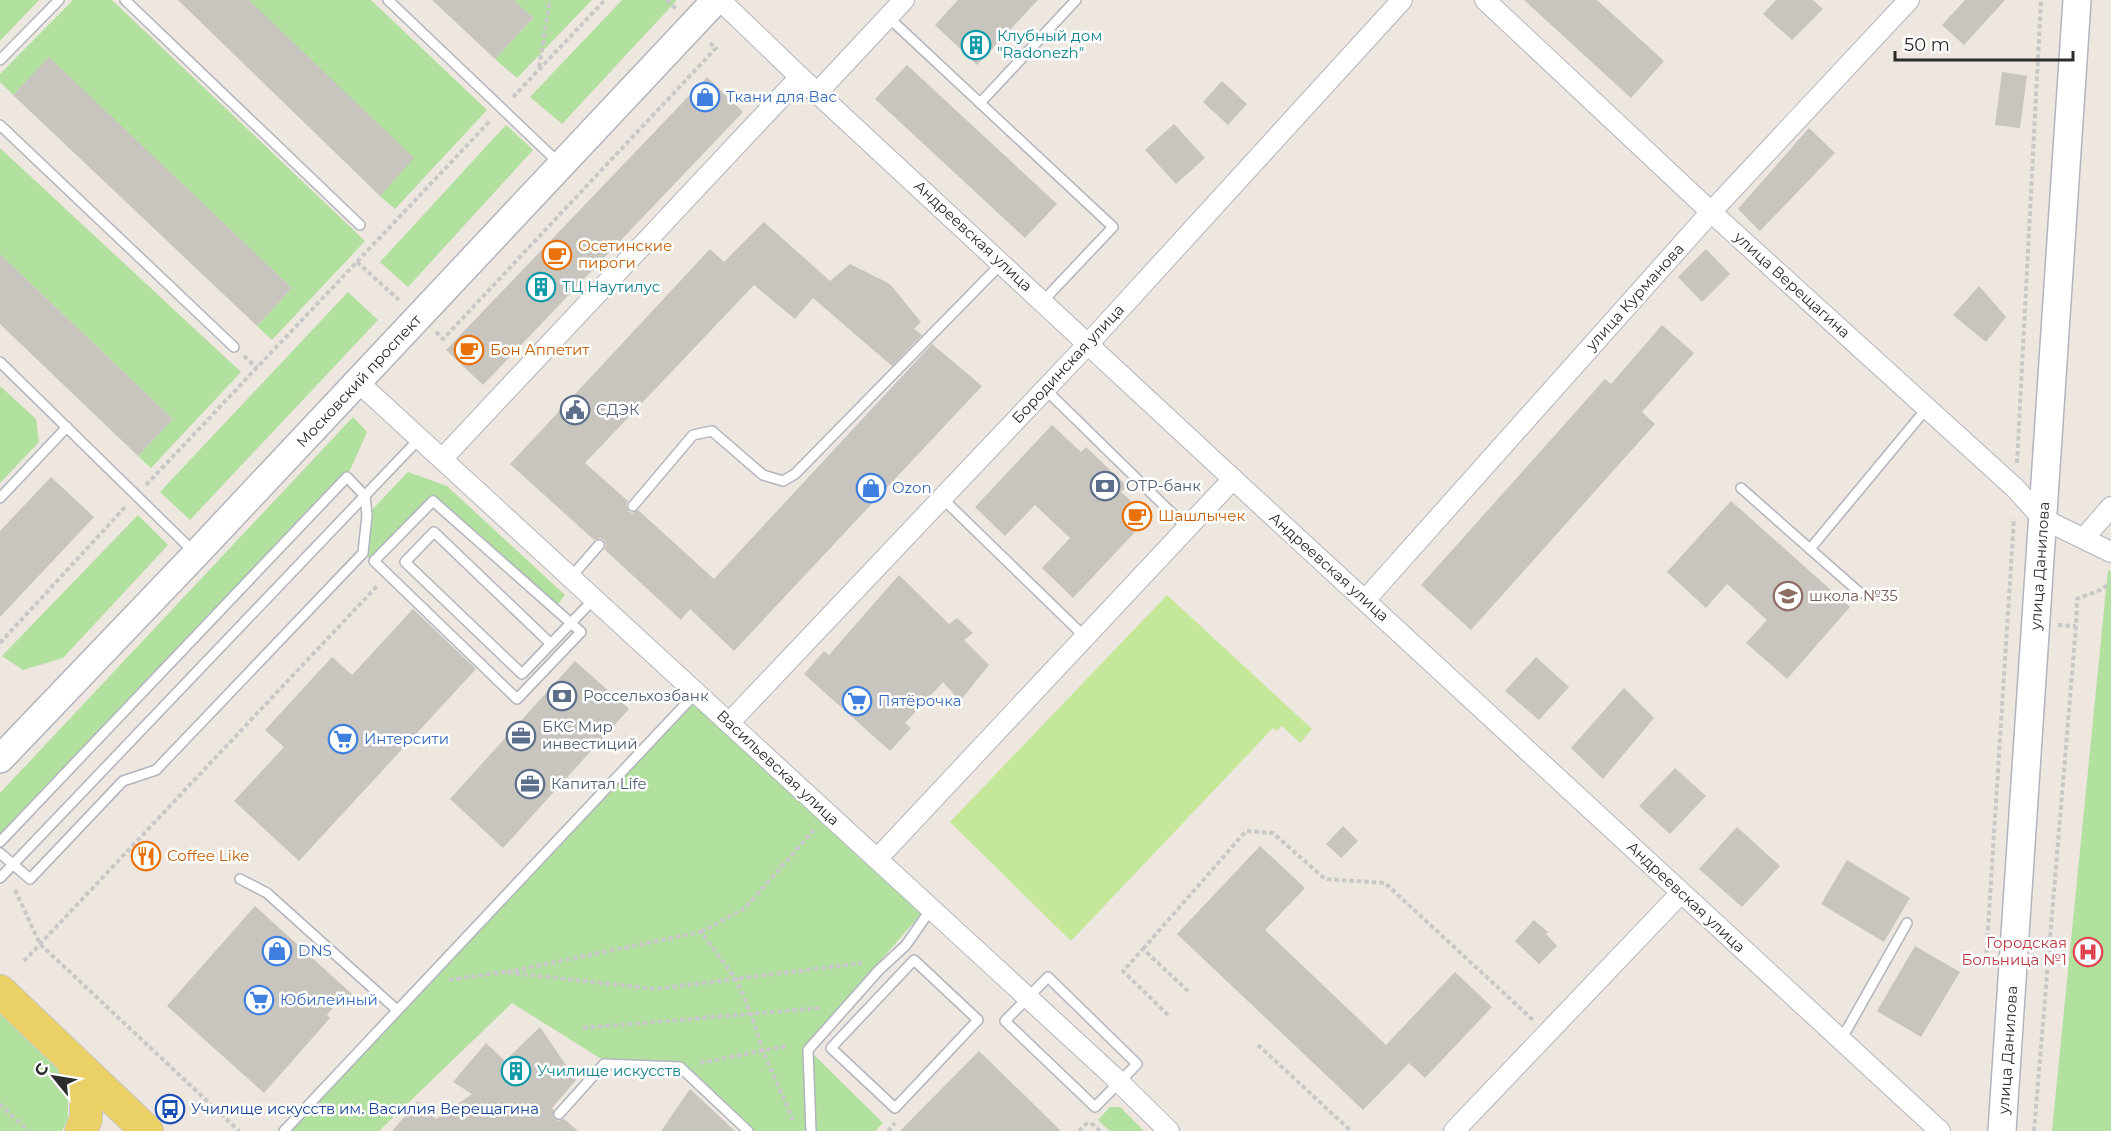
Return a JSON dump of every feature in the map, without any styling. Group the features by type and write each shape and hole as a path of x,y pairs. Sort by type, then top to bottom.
{"main road":[{"name":"Московский проспект","path":"0,759 718,0"},
{"name":"улица Данилова","path":"2002,1131 2077,0"},
{"path":"0,992 147,1131"},
{"path":"68,1056 86,1085 86,1119 81,1131"}],"street":[{"name":"Андреевская улица","path":"718,0 1940,1131"},
{"path":"817,93 904,0"},
{"name":"Бородинская улица","path":"729,723 940,497 1089,343 1402,0"},
{"name":"улица Верещагина","path":"1485,0 1711,212 2015,488 2043,519 2111,552"},
{"name":"улица Курманова","path":"1366,599 1711,212 1909,0"},
{"path":"442,459 800,77"},
{"name":"Васильевская улица","path":"358,382 1119,1082 1169,1131"},
{"path":"877,859 1233,479"},
{"path":"2084,538 2111,507"},
{"path":"1454,1131 1681,893"}],"lane":[{"path":"0,60 58,0"},
{"path":"125,0 360,225"},
{"path":"388,0 561,166"},
{"path":"980,103 1076,0"},
{"path":"888,17 1113,227 1043,301"},
{"path":"0,125 234,347"},
{"path":"633,506 693,435 712,431 763,475 783,481 795,474 1002,263"},
{"path":"0,362 196,554"},
{"path":"1045,389 1187,528"},
{"path":"1810,549 1927,408"},
{"path":"0,498 67,427"},
{"path":"0,878 420,438"},
{"path":"0,842 347,477 365,496 367,514 363,553 156,770 123,781 30,879 0,853"},
{"path":"1741,488 1860,593"},
{"path":"940,497 1085,637"},
{"path":"434,501 581,633 517,699 388,574 374,561 434,501"},
{"path":"551,644 434,532 405,562 522,674 551,644 594,599"},
{"path":"571,577 599,545"},
{"path":"284,1131 696,693"},
{"path":"240,879 267,893 397,1010"},
{"path":"811,1131 808,1050 879,970 906,945 931,909"},
{"path":"1841,1040 1907,924"},
{"path":"914,960 978,1020 895,1108 831,1048 891,982 914,960"},
{"path":"879,970 891,982"},
{"path":"1048,977 1137,1064 1095,1107 1005,1021 1028,998 1048,977"},
{"path":"559,1114 604,1064 681,1067 748,1131"}],"path":[{"path":"539,69 550,0"},
{"path":"0,643 136,495 605,0"},
{"path":"667,0 677,9"},
{"path":"1985,969 2015,488 2041,0"},
{"path":"428,326 443,339 716,48 709,41"},
{"path":"357,262 399,300"},
{"path":"24,961 388,574"},
{"path":"2034,1131 2077,599 2111,583"},
{"path":"422,984 503,972 701,932 744,908 814,830"},
{"path":"1168,1015 1123,971 1246,831 1273,833 1325,879 1385,883 1547,1033"},
{"path":"15,890 40,944 239,1131"},
{"path":"701,932 736,979 763,1051 794,1121"},
{"path":"1143,949 1189,992"},
{"path":"503,972 655,989 863,963"},
{"path":"583,1028 822,1008"},
{"path":"1258,1045 1351,1131"},
{"path":"681,1067 787,1046"},
{"path":"0,1104 28,1131"},
{"path":"1079,1131 1089,1120"}],"green space":[{"path":"0,0 39,0 0,41"},
{"path":"73,0 112,0 365,241 272,340 257,326 292,288 49,58 13,95 0,82 0,74"},
{"path":"249,0 371,0 487,110 395,209 380,196"},
{"path":"514,0 592,0 517,78 495,59 533,18"},
{"path":"622,0 677,0 562,124 530,97"},
{"path":"506,125 533,150 408,287 380,262"},
{"path":"0,148 241,372 151,468 138,456 173,419 0,254"},
{"path":"348,292 378,320 190,520 160,492"},
{"path":"0,386 36,419 39,442 0,483"},
{"path":"353,417 367,432 347,477 0,842 0,793"},
{"path":"408,472 447,486 565,595 555,608 434,501 374,561 363,553 367,515"},
{"path":"138,515 168,545 63,658 23,670 2,656"},
{"name":"Городская Больница №1","path":"2108,570 2111,572 2111,1131 2052,1131"},
{"path":"1167,595 1312,729 1300,743 1282,726 1277,731 1273,728 1071,941 950,822"},
{"path":"694,702 923,912 804,1048 807,1131 754,1131 682,1063 603,1060 512,1003 379,1131 289,1131"},
{"path":"0,1010 58,1065 68,1091 68,1118 62,1131 0,1131"},
{"path":"812,1053 883,1123 875,1131 816,1131"},
{"path":"1110,1107 1120,1107 1144,1131 1110,1131 1098,1120"}],"building":[{"path":"178,0 249,0 414,158 380,196"},
{"path":"432,0 514,0 533,18 495,59"},
{"name":"Клубный дом \"Radonezh\"","path":"958,0 1038,0 977,65 935,25"},
{"path":"1524,0 1597,0 1664,61 1631,98"},
{"path":"1776,0 1813,0 1823,9 1792,40 1763,14"},
{"path":"1965,0 2005,0 1964,45 1942,25"},
{"path":"49,57 292,288 257,326 13,95"},
{"path":"907,65 1057,204 1025,238 875,99"},
{"path":"2002,72 2027,76 2020,128 1995,125"},
{"name":"ТЦ Наутилус","path":"707,77 743,112 483,385 446,350"},
{"path":"1222,81 1247,104 1228,125 1203,102"},
{"path":"1174,124 1205,158 1176,184 1145,150"},
{"path":"1809,128 1835,153 1760,231 1738,209"},
{"path":"764,222 830,281 850,264 890,284 921,322 914,329 922,335 892,366 813,298 795,319 754,285 585,463 628,501 626,505 628,511 632,513 638,510 714,579 932,344 982,386 734,651 690,609 681,620 604,549 606,546 604,540 600,538 594,540 510,464 710,249 724,262"},
{"path":"1706,249 1730,274 1702,302 1678,277"},
{"path":"0,254 173,419 138,456 0,324"},
{"path":"1979,286 2006,317 1986,342 1953,315"},
{"path":"1662,325 1694,353 1642,412 1655,424 1471,630 1421,585 1605,379 1611,384"},
{"path":"1052,425 1081,452 1086,447 1127,486 1121,492 1149,517 1073,598 1042,568 1070,538 1035,505 1005,536 975,507"},
{"path":"51,477 94,517 0,617 0,531"},
{"name":"школа №35","path":"1731,501 1850,607 1787,679 1746,643 1767,620 1727,584 1706,608 1667,572"},
{"path":"899,575 949,624 957,618 973,633 964,640 989,665 960,701 943,682 905,723 911,728 890,751 804,674 824,651 829,655"},
{"name":"Интерсити","path":"413,609 476,669 299,861 234,801 284,747 265,730 332,657 352,675"},
{"path":"1536,657 1569,687 1539,720 1505,691"},
{"path":"575,661 629,709 503,848 450,799"},
{"path":"1624,688 1654,718 1603,779 1571,748"},
{"path":"1675,768 1706,796 1670,834 1639,806"},
{"path":"1343,826 1358,841 1341,858 1326,844"},
{"path":"1737,827 1780,866 1742,907 1699,869"},
{"path":"1260,846 1305,888 1265,930 1386,1045 1455,972 1492,1007 1425,1078 1409,1063 1363,1110 1177,934"},
{"path":"1847,860 1910,898 1884,942 1821,904"},
{"name":"Юбилейный","path":"255,906 352,994 340,1007 336,1004 327,1015 330,1018 264,1093 167,1006"},
{"path":"1534,920 1548,932 1546,934 1557,946 1539,964 1515,941"},
{"path":"1915,946 1960,972 1921,1037 1877,1011"},
{"name":"Училище искусств","path":"540,1027 576,1080 552,1108 553,1117 558,1121 564,1119 578,1131 392,1131 418,1101 436,1119 472,1094 453,1082 486,1043 505,1061"},
{"path":"979,1051 1061,1131 900,1131"},
{"path":"690,1089 735,1131 661,1131"}],"place":[{"name":"Клубный дом \"Radonezh\"","path":"976,45"},
{"name":"Ткани для Вас","path":"705,97"},
{"name":"Осетинские пироги","path":"557,255"},
{"name":"ТЦ Наутилус","path":"541,287"},
{"name":"Бон Аппетит","path":"469,350"},
{"name":"СДЭК","path":"575,410"},
{"name":"OTP-банк","path":"1105,486"},
{"name":"Ozon","path":"871,488"},
{"name":"Шашлычек","path":"1137,516"},
{"name":"школа №35","path":"1788,596"},
{"name":"Россельхозбанк","path":"562,696"},
{"name":"Пятёрочка","path":"857,701"},
{"name":"БКС Мир инвестиций","path":"521,736"},
{"name":"Интерсити","path":"343,739"},
{"name":"Капитал Life","path":"530,784"},
{"name":"Coffee Like","path":"146,856"},
{"name":"DNS","path":"277,951"},
{"name":"Городская Больница №1","path":"2088,952"},
{"name":"Юбилейный","path":"259,1000"},
{"name":"Училище искусств","path":"516,1071"},
{"name":"Училище искусств им. Василия Верещагина","path":"170,1109"}]}
